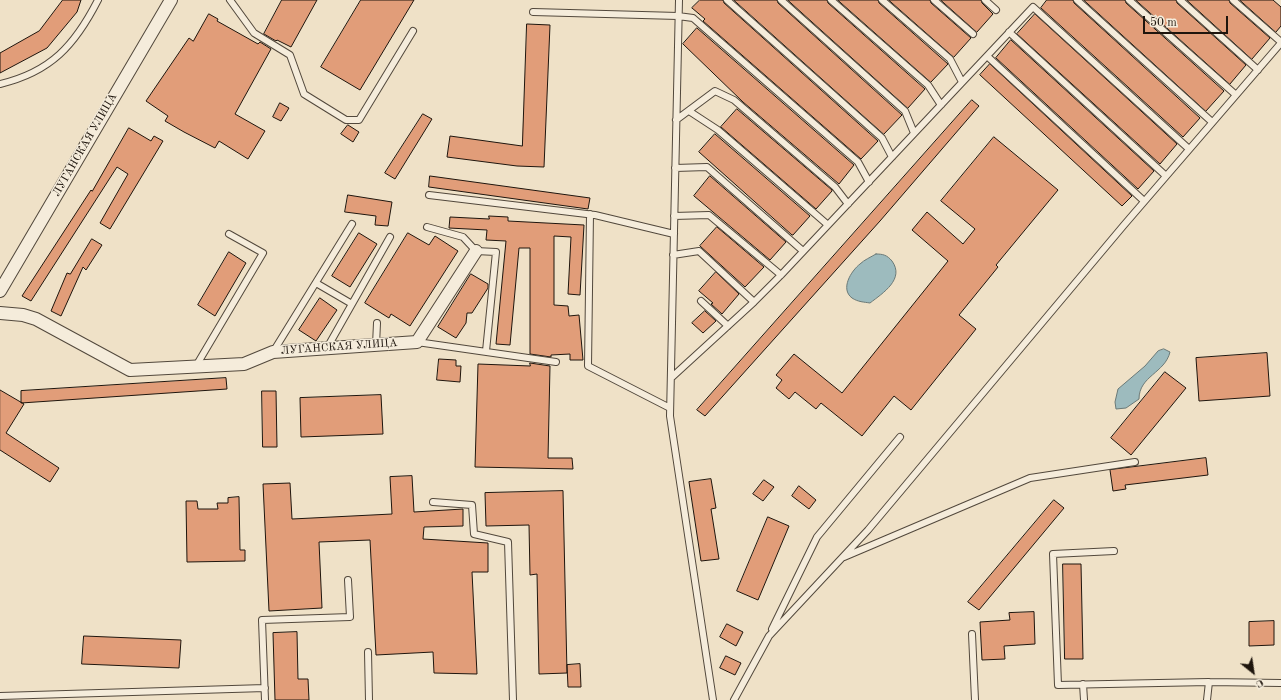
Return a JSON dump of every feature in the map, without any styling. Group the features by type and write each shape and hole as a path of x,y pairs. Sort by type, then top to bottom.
{"street":[{"name":"ЛУГАНСКАЯ УЛИЦА","path":"0,291 171,0"},
{"path":"417,342 476,251"},
{"name":"ЛУГАНСКАЯ УЛИЦА","path":"0,313 23,315 36,319 130,370 244,364 273,352 417,342"}],"lane":[{"path":"0,84 18,80 47,64 66,49 86,23 98,0"},
{"path":"230,0 254,33 290,55 304,94 346,120 359,120 413,31"},
{"path":"679,0 670,416 713,700"},
{"path":"726,0 882,138 892,157"},
{"path":"781,0 905,111 914,133"},
{"path":"831,0 928,85 941,105"},
{"path":"882,0 950,59 962,82"},
{"path":"934,0 973,34"},
{"path":"985,0 996,10"},
{"path":"1076,0 1212,122"},
{"path":"1129,0 1236,95"},
{"path":"1180,0 1258,70"},
{"path":"768,636 868,530 1144,201 1281,42 1233,0"},
{"path":"671,378 754,302 781,275 1033,6 1189,149"},
{"path":"533,12 678,16 693,18 858,162 869,182"},
{"path":"1009,32 1166,176"},
{"path":"987,56 1144,201"},
{"path":"676,120 715,91 734,100 835,187 848,204"},
{"path":"689,111 718,130 828,225"},
{"path":"675,168 707,167 803,251"},
{"path":"428,195 590,214 674,234"},
{"path":"590,214 588,366 670,408"},
{"path":"674,216 709,215 781,275"},
{"path":"273,352 352,224"},
{"path":"427,227 463,237 476,251 496,252 486,351"},
{"path":"196,366 263,254 229,234"},
{"path":"327,348 390,237"},
{"path":"673,255 699,251 754,302"},
{"path":"316,283 352,304"},
{"path":"701,301 728,326"},
{"path":"376,345 377,323"},
{"path":"417,342 556,362"},
{"path":"734,700 768,636 817,537 900,437"},
{"path":"841,558 1030,478 1135,462"},
{"path":"433,502 472,505 474,534 508,542 513,700"},
{"path":"1114,551 1053,554 1058,685 1209,682 1281,683"},
{"path":"265,700 262,620 350,617 348,580"},
{"path":"972,634 975,700"},
{"path":"368,652 369,700"},
{"path":"1207,700 1209,682"},
{"path":"1083,684 1084,700"},
{"path":"0,696 265,688"}],"water":[{"path":"876,254 885,255 892,261 896,274 891,285 881,295 870,303 861,302 852,298 849,294 847,290 848,280 850,275 857,267"},
{"path":"1164,349 1170,352 1167,359 1143,385 1140,391 1139,399 1126,408 1116,409 1115,402 1118,389 1145,366 1158,351"}],"building":[{"path":"63,0 81,0 77,12 47,48 0,73 0,53 39,31"},
{"path":"282,0 317,0 291,47 264,34"},
{"path":"361,0 414,0 360,90 321,67"},
{"path":"700,0 723,0 724,3 878,141 861,159 703,21 705,19 692,8"},
{"path":"734,0 777,0 778,3 902,115 884,134"},
{"path":"788,0 827,0 828,3 925,89 908,108"},
{"path":"838,0 878,0 879,3 948,64 931,82"},
{"path":"889,0 930,0 931,3 971,38 954,57"},
{"path":"941,0 981,0 993,14 977,32"},
{"path":"1047,0 1073,0 1074,3 1200,118 1183,137 1041,8"},
{"path":"1084,0 1125,0 1126,3 1224,91 1206,111"},
{"path":"1136,0 1176,0 1177,3 1246,65 1230,84"},
{"path":"1187,0 1229,0 1230,3 1270,38 1252,59"},
{"path":"1240,0 1273,0 1281,7 1281,26 1276,32"},
{"path":"209,14 218,19 217,21 258,44 260,42 271,49 235,114 265,131 248,159 219,141 215,148 184,132 165,121 168,116 146,101 189,38 193,41"},
{"path":"1035,14 1177,144 1160,164 1017,34"},
{"path":"527,24 550,25 544,167 517,166 447,157 450,136 522,146"},
{"path":"697,28 854,165 839,184 743,102 683,44"},
{"path":"1011,40 1154,171 1138,189 996,58"},
{"path":"990,64 1132,196 1122,206 980,75"},
{"path":"972,100 979,106 880,221 705,416 697,410"},
{"path":"280,103 289,108 281,121 273,117"},
{"path":"737,109 832,190 816,209 721,127"},
{"path":"423,114 432,119 395,179 385,173"},
{"path":"348,125 359,132 353,142 341,134"},
{"path":"129,128 151,141 154,136 163,141 110,229 100,223 128,174 117,167 31,301 22,296 91,190 92,191"},
{"path":"715,134 810,216 793,235 699,152"},
{"path":"994,137 1058,190 996,265 998,267 959,315 976,329 911,410 894,396 862,436 821,403 816,409 795,392 789,399 776,388 782,380 776,375 794,354 842,393 948,261 912,230 927,212 963,244 975,229 941,201"},
{"path":"430,176 590,198 588,209 429,187"},
{"path":"710,176 786,242 770,260 694,196"},
{"path":"348,195 392,202 388,226 375,225 376,216 345,212"},
{"path":"489,216 508,217 508,221 584,225 580,295 568,294 571,237 554,236 554,305 568,306 569,316 579,315 583,360 570,360 570,354 551,355 551,357 530,354 530,248 519,248 510,345 496,344 506,241 486,240 487,230 449,228 450,217 489,219"},
{"path":"717,227 764,267 745,287 700,246"},
{"path":"359,233 377,244 350,287 332,276"},
{"path":"408,233 429,245 435,236 458,251 410,326 391,314 389,318 365,303"},
{"path":"92,239 102,245 86,270 83,267 61,316 51,311 67,273 70,274"},
{"path":"229,252 246,263 215,316 198,305"},
{"path":"716,272 739,294 722,314 711,304 713,303 699,291"},
{"path":"471,274 488,284 488,288 472,313 467,313 466,323 456,338 438,327"},
{"path":"320,298 337,310 316,341 299,330"},
{"path":"705,311 716,321 703,333 692,323"},
{"path":"1267,353 1270,396 1199,401 1196,358"},
{"path":"439,359 456,360 456,366 461,366 460,382 437,380"},
{"path":"530,363 550,366 548,458 572,458 573,469 475,467 478,364 530,366"},
{"path":"1165,372 1186,388 1131,455 1111,438"},
{"path":"226,378 227,389 21,403 21,391"},
{"path":"0,390 24,404 6,433 59,468 50,482 0,450"},
{"path":"262,391 276,391 277,447 263,447"},
{"path":"381,395 383,434 301,437 300,398"},
{"path":"1206,458 1208,475 1125,485 1126,489 1113,491 1110,470"},
{"path":"412,476 414,512 463,509 463,526 424,527 423,539 488,543 488,572 472,572 477,674 434,673 433,652 376,655 370,540 319,542 322,608 269,611 263,484 290,483 292,519 392,514 390,477"},
{"path":"711,479 716,508 711,509 719,559 701,561 689,482"},
{"path":"764,480 774,487 763,501 753,494"},
{"path":"799,486 816,500 809,509 792,496"},
{"path":"563,491 567,673 539,674 537,574 530,575 529,525 486,526 485,493"},
{"path":"239,497 240,550 245,550 245,561 187,562 186,501 197,501 198,509 218,509 217,503 228,503 228,498"},
{"path":"1054,500 1064,508 979,610 968,602"},
{"path":"768,517 789,526 758,600 737,591"},
{"path":"1063,564 1081,564 1083,659 1065,659"},
{"path":"1034,612 1035,644 1004,646 1005,659 982,660 980,622 1010,620 1009,613"},
{"path":"1274,621 1274,645 1249,646 1249,622"},
{"path":"727,624 743,632 736,646 720,637"},
{"path":"297,632 298,679 308,679 309,700 275,700 273,633"},
{"path":"84,636 181,640 179,668 82,664"},
{"path":"726,656 741,663 735,675 720,668"},
{"path":"580,664 581,687 568,687 567,665"}]}
